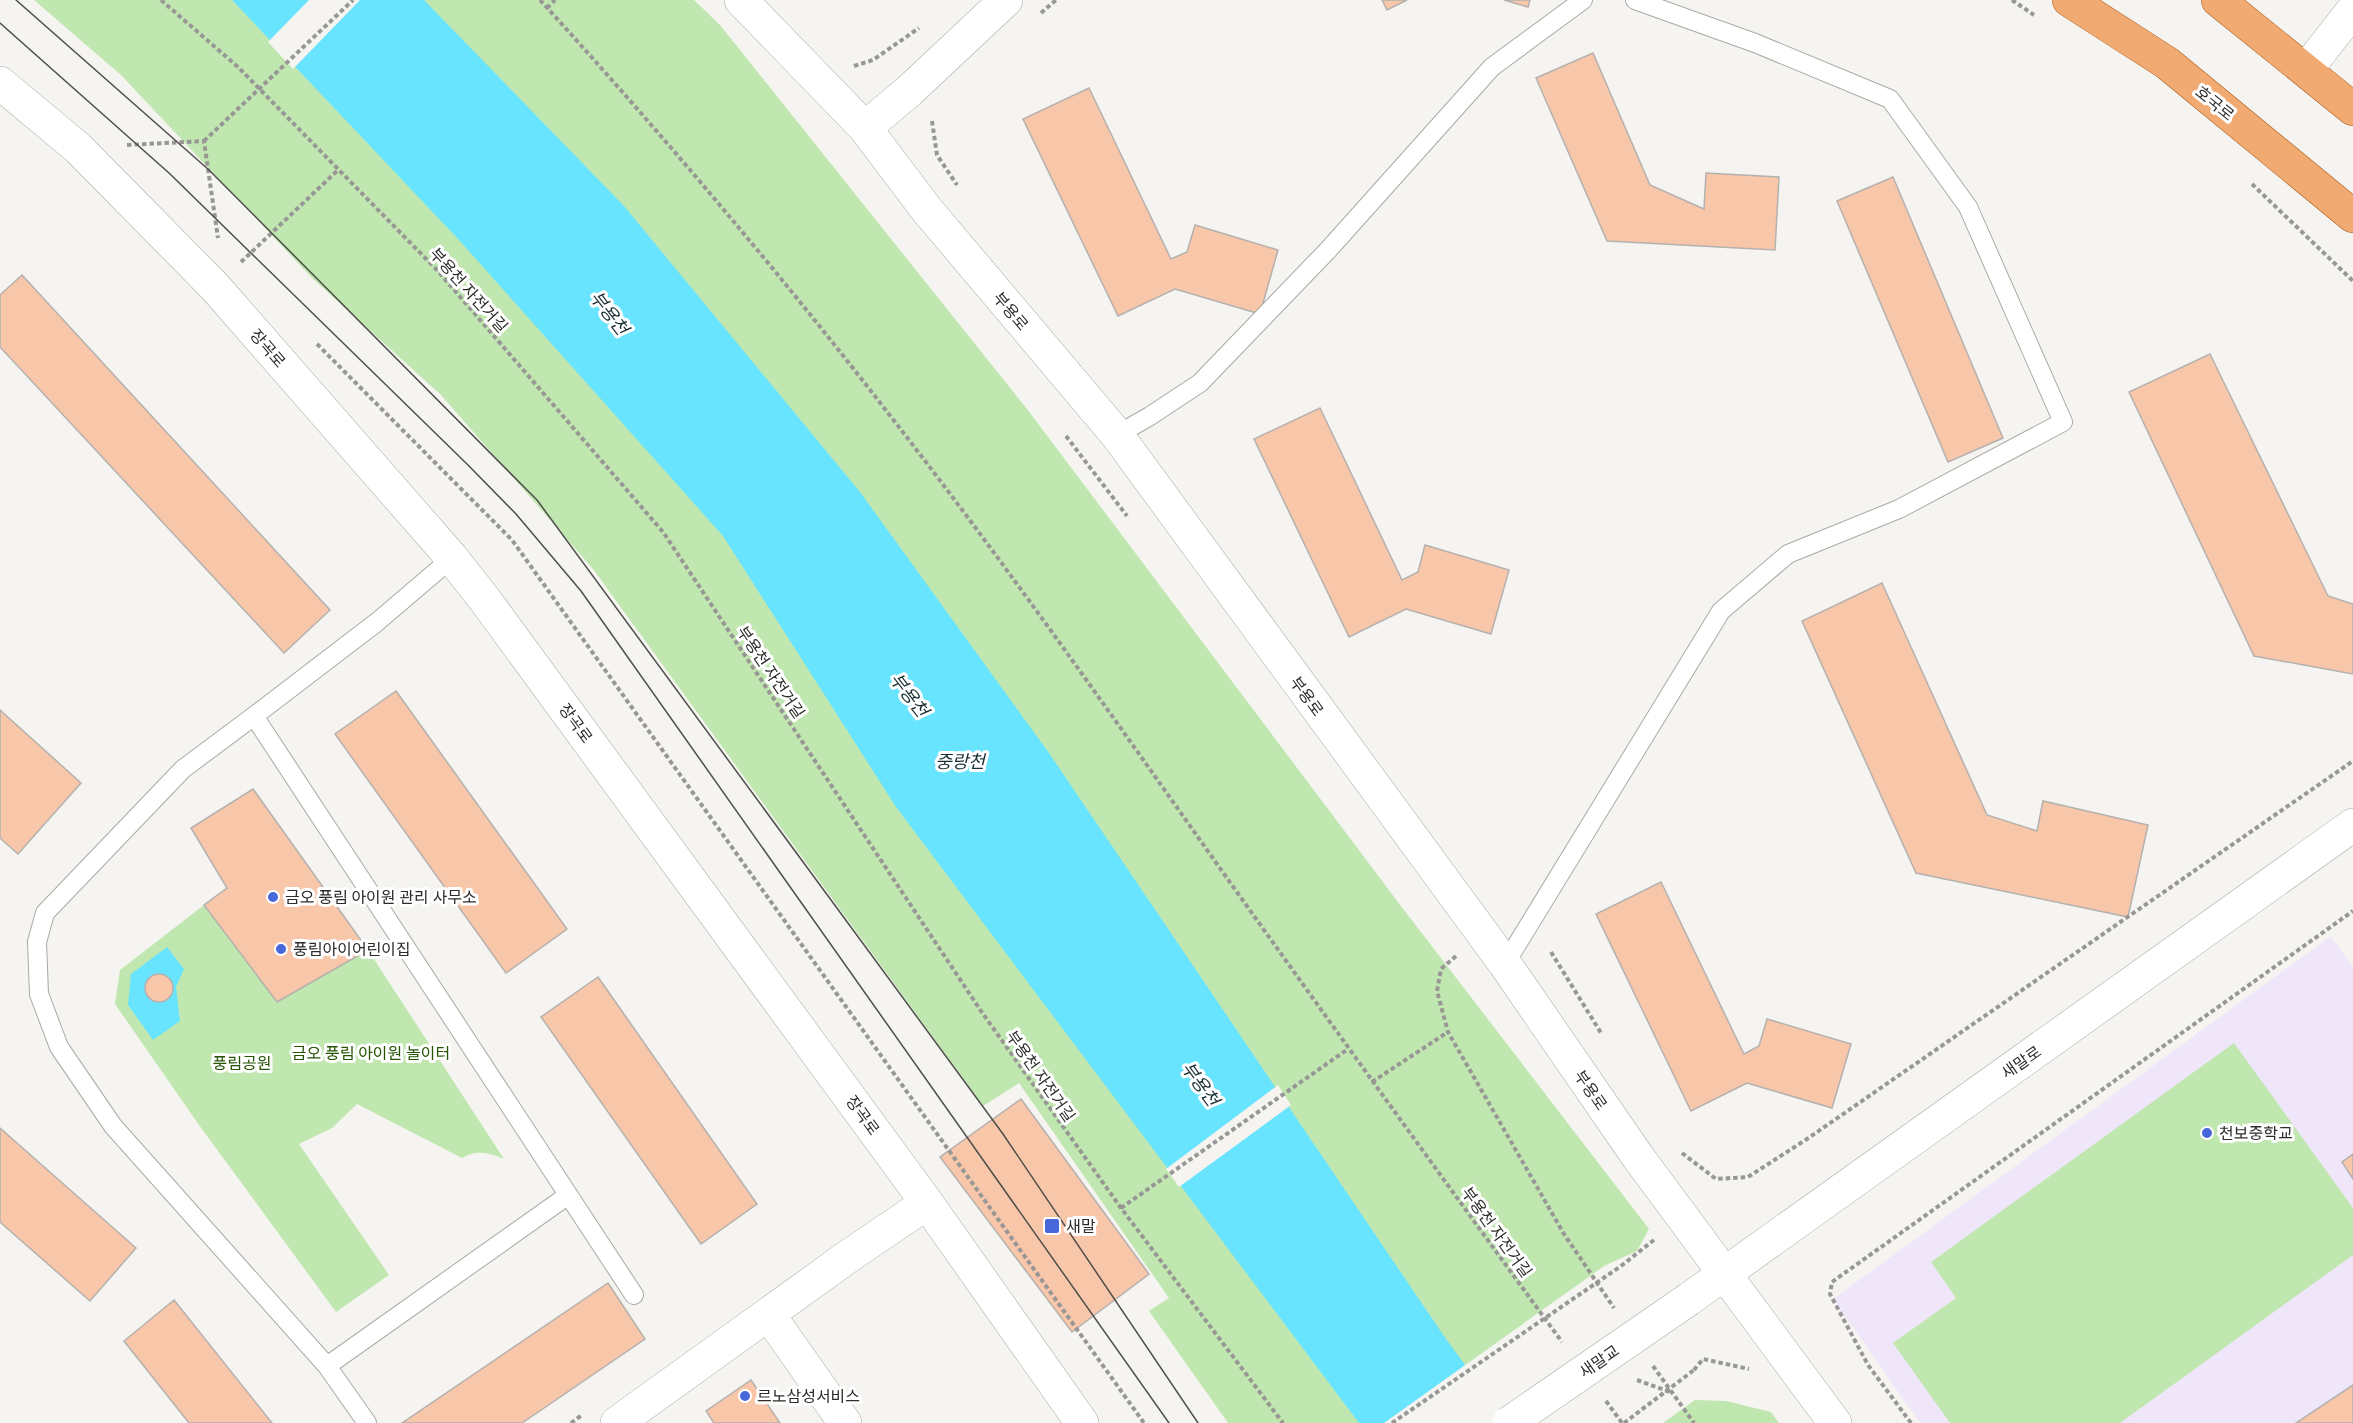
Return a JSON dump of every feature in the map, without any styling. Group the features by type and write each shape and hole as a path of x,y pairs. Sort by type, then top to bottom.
{"main road":[{"name":"호국로","path":"2068,0 2167,63 2352,215"},
{"path":"2218,0 2353,109"}],"street":[{"name":"부용로","path":"741,0 865,128 927,210 1117,435 1505,964 1638,1157 1835,1423"},
{"path":"865,128 909,92 1006,0"},
{"path":"2306,70 2353,10"},
{"name":"장곡로","path":"0,82 78,148 215,287 452,558 927,1203 1082,1423"},
{"name":"새말로","path":"1689,1299 2353,825"},
{"path":"603,1416 769,1315 846,1258 927,1203"},
{"name":"새말교","path":"1509,1423 1689,1299"},
{"path":"769,1315 845,1423"}],"lane":[{"path":"1117,435 1200,383 1329,249 1492,67 1583,0"},
{"path":"1505,964 1721,611 1788,554 1899,509 2063,422 1968,207 1890,99 1755,43 1635,0"},
{"path":"368,1423 327,1366 113,1126 59,1047 39,994 37,942 45,913 183,769 376,622 452,558"},
{"path":"254,716 634,1295"},
{"path":"327,1366 567,1196"}],"path":[{"name":"부용천 자전거길","path":"161,0 238,68 437,270 663,532 981,1011 1121,1208 1283,1423"},
{"path":"78,148 204,141 353,0"},
{"name":"부용천 자전거길","path":"540,0 680,158 795,295 897,424 1066,652 1348,1049 1565,1346"},
{"path":"547,8 555,0"},
{"path":"1038,16 1056,0"},
{"path":"850,68 873,60 921,26"},
{"path":"930,110 937,155 964,194"},
{"path":"204,141 219,242"},
{"path":"239,265 338,170"},
{"path":"313,340 512,540 1144,1423"},
{"path":"1065,434 1130,519"},
{"path":"1674,1147 1716,1179 1748,1177 1807,1139 2353,761"},
{"path":"1911,1423 1868,1365 1830,1294 1832,1282 2353,911"},
{"path":"1481,933 1442,969 1437,991 1448,1032 1564,1234 1617,1313"},
{"path":"1551,952 1605,1041"},
{"path":"1372,1082 1448,1032"},
{"path":"1121,1208 1348,1049"},
{"path":"1392,1423 1621,1266"},
{"path":"1601,1394 1623,1423 1694,1370 1704,1359 1754,1371"},
{"path":"1650,1362 1694,1423"},
{"path":"571,1423 603,1416"}],"shaded area":[{"name":"천보중학교","path":"2331,936 2353,967 2353,1423 1920,1423 1833,1299"}],"green space":[{"path":"34,0 694,0 720,25 1027,409 1401,906 1649,1229 1637,1251 1604,1266 1384,1423 1228,1423 1149,1311 1169,1298 1019,1083 983,1106 593,569 441,395 312,278 121,75"},
{"name":"풍림공원","path":"204,905 277,1002 368,950 504,1159 483,1153 462,1158 357,1104 332,1128 299,1144 389,1275 336,1312 199,1125 115,1004 120,970"},
{"name":"천보중학교","path":"2234,1043 2353,1208 2353,1255 2120,1423 1950,1423 1893,1343 1956,1298 1931,1262"},
{"path":"1695,1400 1726,1401 1771,1412 1779,1423 1663,1423"}],"water":[{"name":"중랑천","path":"232,0 424,0 624,206 860,492 1049,753 1446,1339 1508,1423 1359,1423 896,807 723,536 459,240"},
{"path":"167,947 184,969 176,987 180,1021 153,1040 128,1005 131,974"}],"pier":[{"path":"309,0 360,0 293,69 268,42"},
{"path":"1278,1085 1291,1105 1179,1187 1166,1169"},
{"path":"1468,1363 1511,1423 1384,1423"}],"building":[{"path":"1382,0 1407,0 1387,10"},
{"path":"1504,0 1530,0 1528,7"},
{"path":"1593,53 1650,185 1704,209 1706,173 1779,177 1775,250 1607,241 1536,78"},
{"path":"1089,88 1171,259 1187,252 1195,225 1278,250 1260,314 1175,289 1118,316 1023,119"},
{"path":"1893,177 2003,438 1948,462 1837,201"},
{"path":"22,275 330,610 284,653 0,347 0,295"},
{"path":"2210,354 2328,596 2353,604 2353,674 2254,656 2129,392"},
{"path":"1320,408 1402,580 1418,572 1425,545 1509,570 1491,634 1406,609 1349,637 1254,439"},
{"path":"1882,583 1987,815 2037,831 2043,801 2148,825 2128,917 1916,873 1802,621"},
{"path":"396,691 567,929 506,973 335,734"},
{"path":"0,710 81,783 18,854 0,838"},
{"name":"금오 풍림 아이원 관리 사무소","path":"253,789 368,950 277,1002 204,905 227,888 191,828"},
{"path":"1661,882 1744,1054 1759,1046 1767,1019 1851,1044 1832,1108 1747,1083 1691,1111 1596,914"},
{"path":"159,974 169,978 173,988 169,998 159,1002 149,998 145,988 149,978"},
{"path":"598,977 757,1204 701,1244 541,1017"},
{"path":"1021,1099 1149,1274 1072,1332 940,1157"},
{"path":"0,1128 136,1248 90,1301 0,1222"},
{"path":"2353,1154 2353,1179 2342,1162"},
{"path":"608,1283 645,1339 522,1423 402,1423"},
{"path":"174,1300 272,1423 189,1423 124,1341"},
{"name":"르노삼성서비스","path":"751,1380 780,1423 714,1423 706,1411"},
{"path":"2353,1385 2353,1423 2296,1423"}],"tram line":[{"path":"16,0 209,170 537,500 1003,1134 1198,1423"},
{"path":"0,23 169,173 468,465 516,514 581,591 1169,1423"}],"place":[{"name":"금오 풍림 아이원 관리 사무소","path":"273,897"},
{"name":"풍림아이어린이집","path":"281,949"},
{"name":"천보중학교","path":"2207,1133"},
{"name":"새말","path":"1052,1226"},
{"name":"르노삼성서비스","path":"745,1396"}],"water label":[{"name":"부용천","path":"609,313"},
{"name":"부용천","path":"909,695"},
{"name":"부용천","path":"1200,1084"}],"park label":[{"name":"금오 풍림 아이원 놀이터","path":"371,1053"}]}
